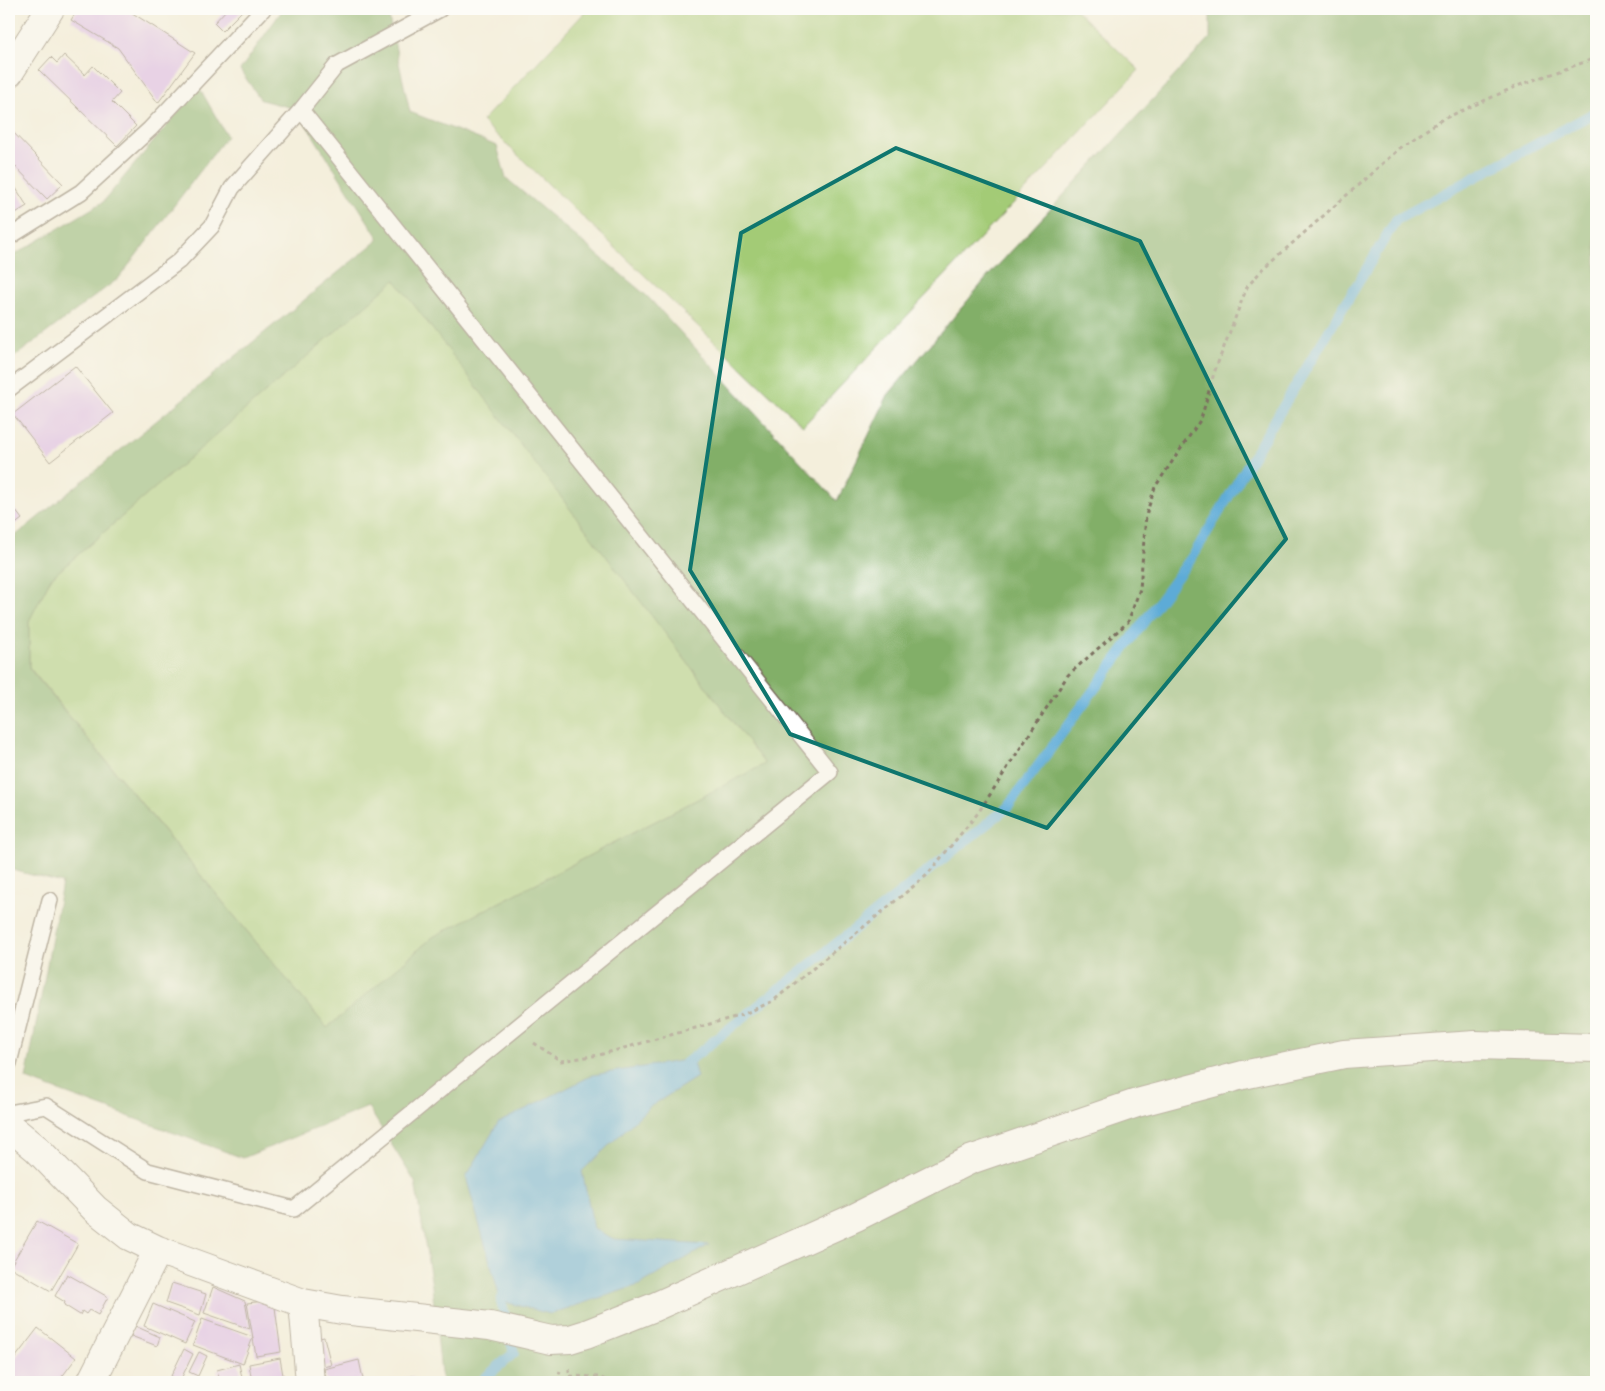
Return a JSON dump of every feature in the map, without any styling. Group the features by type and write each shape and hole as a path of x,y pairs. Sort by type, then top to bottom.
{"street":[{"path":"9,73 50,9"},
{"path":"9,1126 37,1148 95,1209 129,1236 158,1250 303,1303 490,1326 551,1340 570,1339 586,1334 652,1308 856,1217 970,1160 1137,1103 1243,1075 1344,1054 1476,1045 1596,1048"},
{"path":"91,1382 158,1250"},
{"path":"303,1303 310,1382"}],"lane":[{"path":"9,237 81,192 150,129 263,9"},
{"path":"9,389 179,261 212,226 232,188 302,110 337,65 440,9"},
{"path":"9,1113 46,1106 148,1171 294,1210 830,772 302,110"},
{"path":"9,1063 50,900"}],"path":[{"path":"514,1031 561,1062 599,1055 742,1015 773,1001 926,876 978,813 1068,675 1128,622 1140,589 1146,515 1155,487 1200,420 1214,373 1247,287 1261,271 1400,148 1441,120 1517,86 1596,58"}],"highlighted area":[{"path":"896,148 1140,241 1286,539 1047,828 790,734 690,570 741,233"}],"green space":[{"path":"283,9 387,9 410,112 497,146 506,178 647,296 837,501 888,395 990,274 1210,38 1210,9 1596,9 1596,1382 442,1382 432,1286 415,1182 368,1107 243,1158 26,1079 62,883 9,869 9,541 379,239 296,109 261,100 240,70","holes":["395,280 765,764 433,937 327,1028 29,668 29,621 51,578"]},
{"path":"588,9 1075,9 1139,70 803,426 482,121"},
{"path":"199,87 227,136 119,278 9,361 9,258 103,202"},
{"path":"395,279 765,764 433,937 327,1028 29,667 29,621 51,578"}],"water":[{"path":"692,1059 697,1077 648,1108 582,1171 594,1229 614,1239 709,1245 639,1285 550,1314 501,1301 466,1177 498,1123 593,1075"}],"building":[{"path":"78,9 126,9 195,53 158,103 118,48 71,20"},
{"path":"227,9 244,9 222,31 214,23"},
{"path":"64,55 85,75 93,66 120,93 112,102 136,126 117,146 39,70 51,57 57,63"},
{"path":"9,128 63,184 47,199 9,160"},
{"path":"9,177 27,206 9,217"},
{"path":"75,366 113,413 50,462 13,414"},
{"path":"9,502 22,519 9,529"},
{"path":"37,1221 78,1244 51,1291 10,1267"},
{"path":"67,1274 108,1297 98,1315 89,1310 86,1314 82,1311 80,1315 64,1305 65,1302 55,1296"},
{"path":"172,1283 206,1294 200,1315 166,1303"},
{"path":"213,1287 245,1301 250,1329 204,1313"},
{"path":"274,1300 281,1352 256,1356 247,1303"},
{"path":"153,1304 195,1322 185,1344 144,1326"},
{"path":"202,1319 253,1337 243,1364 193,1345"},
{"path":"135,1326 160,1337 157,1346 131,1336"},
{"path":"38,1328 76,1358 58,1382 9,1382 9,1366"},
{"path":"324,1337 331,1365 319,1368 312,1340"},
{"path":"184,1349 193,1354 180,1381 171,1376"},
{"path":"199,1352 207,1356 198,1376 189,1372"},
{"path":"280,1358 284,1381 252,1382 249,1364"},
{"path":"359,1360 363,1379 350,1382 327,1382 324,1369"},
{"path":"239,1364 243,1382 220,1382 217,1370"},
{"path":"413,1376 414,1382 391,1382"}],"waterway":[{"path":"681,1067 1007,808 1194,554 1396,220 1596,112"},
{"path":"480,1382 514,1353 501,1301 505,1289"}]}
